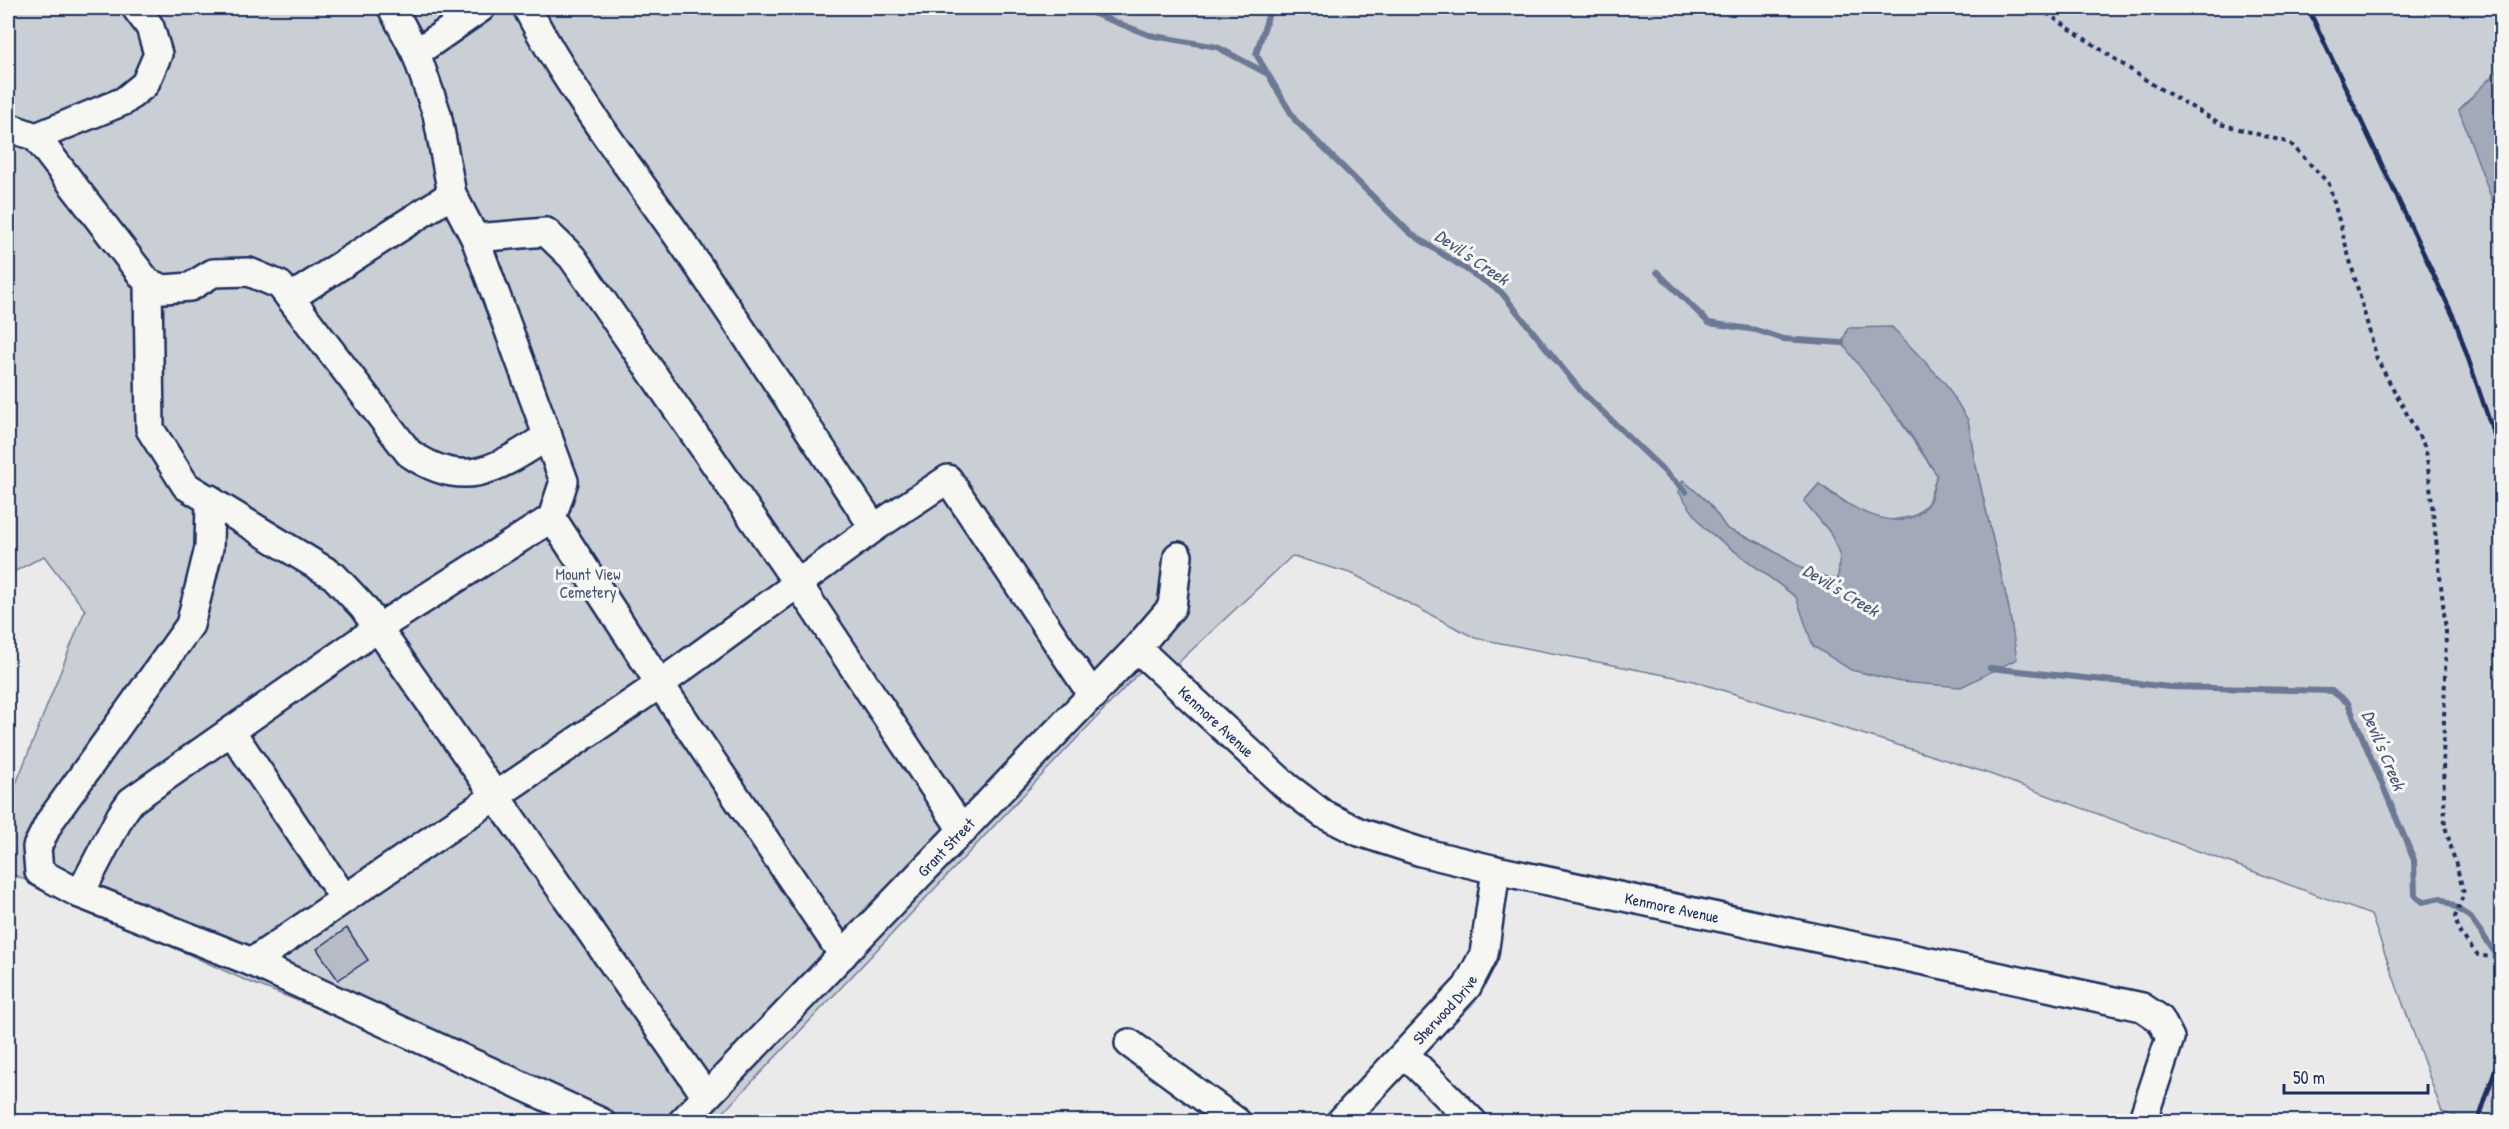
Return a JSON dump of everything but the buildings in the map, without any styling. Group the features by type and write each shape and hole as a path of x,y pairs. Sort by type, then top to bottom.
{"street":[{"path":"36,137 124,101 145,84 158,54 150,27 136,8"},
{"path":"80,894 130,801 378,628 552,518 564,481 475,238 452,194 436,114 416,53 392,8"},
{"path":"416,53 481,8"},
{"path":"527,8 583,100 691,255 874,528"},
{"path":"8,127 36,137 148,283 164,289 190,287 213,273 249,272 280,285 409,453 428,466 457,475 499,466 548,436"},
{"path":"290,298 452,194"},
{"path":"475,238 546,232 572,257 798,584 963,831"},
{"path":"148,283 150,429 186,486 334,576 363,607 706,1096"},
{"path":"252,962 660,684 874,528 948,479 1093,696"},
{"path":"210,500 209,548 190,625 50,821 37,847 39,872 80,894 252,962 601,1122"},
{"path":"552,518 660,684 843,955"},
{"name":"Grant Street","path":"682,1122 1137,648 1172,607 1179,556"},
{"name":"Kenmore Avenue","path":"1137,648 1286,786 1323,814 1359,832 1421,852 1496,870 2142,1007 2160,1020 2170,1038 2142,1122"},
{"path":"231,731 344,898"},
{"name":"Sherwood Drive","path":"1340,1122 1472,979 1484,954 1496,870"},
{"path":"1129,1043 1238,1122"},
{"path":"1405,1054 1473,1122"}],"path":[{"path":"2039,8 2152,84 2221,124 2290,142 2329,184 2377,359 2426,449 2446,631 2443,764 2445,826 2464,893 2455,917 2460,933 2478,955 2502,958"}],"green space":[{"name":"Mount View Cemetery","path":"8,8 2501,8 2501,67 2459,110 2502,224 2501,1121 2472,1121 2442,1112 2371,915 1987,773 1690,680 1475,638 1353,574 1292,556 1165,675 1148,663 715,1121 606,1121 247,981 8,872 8,804 85,610 44,556 8,575","holes":["1891,408 1968,420 1974,458 2009,609 1796,597 1704,528 1683,481 1709,503 1727,529 1760,543 1808,572 1838,580 1840,553 1829,531 1804,501 1819,484 1859,511 1886,521 1914,516 1928,503 1937,475"]}],"water":[{"path":"2501,67 2501,224 2459,110"},
{"path":"1892,327 1945,383 1968,420 1974,458 2009,609 2017,659 1961,687 1901,682 1851,670 1813,646 1796,597 1704,528 1678,491 1683,480 1709,503 1727,529 1760,543 1808,572 1838,580 1840,553 1829,531 1804,501 1819,484 1843,501 1874,516 1890,520 1905,519 1918,514 1929,502 1937,475 1909,432 1842,343 1848,328"}],"waterway":[{"path":"1079,8 1149,35 1217,47 1266,73"},
{"name":"Devil's Creek","path":"1269,8 1256,54 1295,120 1410,233 1501,292 1581,391 1686,492"},
{"path":"1657,272 1709,323 1756,330 1783,339 1842,343"},
{"name":"Devil's Creek","path":"1990,668 2170,687 2332,691 2348,703 2414,860 2415,895 2422,902 2441,898 2470,917 2494,951 2502,954"}],"railway":[{"path":"2308,8 2455,320 2502,458"},
{"path":"2478,1122 2502,1048"}]}
